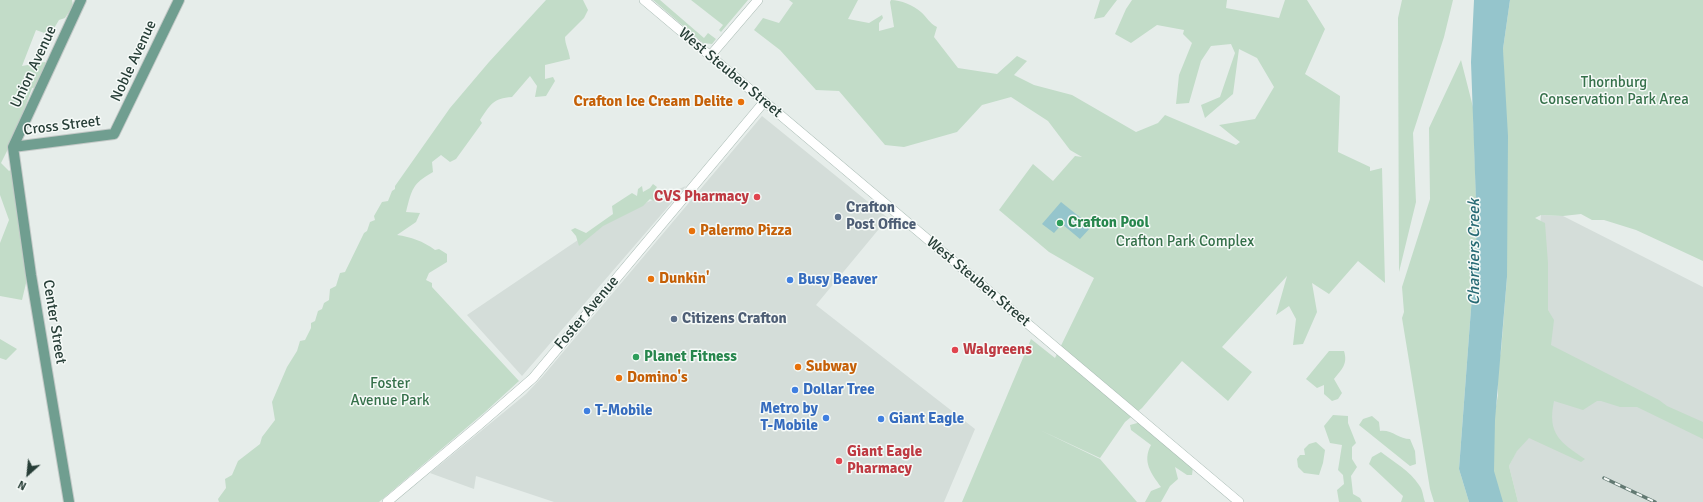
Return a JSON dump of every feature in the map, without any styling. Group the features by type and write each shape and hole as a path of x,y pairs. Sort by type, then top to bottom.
{"main road":[{"name":"Union Avenue","path":"13,147 82,0"},
{"name":"Noble Avenue","path":"114,134 179,0"},
{"name":"West Steuben Street","path":"644,0 1239,502"},
{"path":"710,56 758,0"},
{"name":"Foster Avenue","path":"387,502 479,425 532,378 764,102"},
{"name":"Cross Street","path":"13,147 114,134"},
{"name":"Center Street","path":"13,147 35,298 69,502"}],"shaded area":[{"path":"762,116 888,218 816,305 975,429 944,502 554,502 476,476 474,489 430,473 526,394 543,376"},
{"path":"686,186 522,376 467,315 612,217"},
{"path":"1541,215 1563,216 1703,287 1703,502 1518,502 1509,466 1520,444"}],"green space":[{"path":"0,0 72,0 73,6 65,18 59,20 50,35 36,30 22,66 45,62 51,75 45,87 32,88 16,133 1,163 9,171 12,169 33,254 22,300 0,296 0,243 9,220 0,195"},
{"name":"Foster Avenue Park","path":"546,0 583,0 588,10 584,18 565,37 570,59 545,65 545,79 553,77 555,81 546,96 535,97 537,86 530,76 512,97 500,99 490,106 480,120 482,123 456,159 450,162 441,155 432,162 433,172 417,184 412,192 408,204 406,212 420,213 416,222 397,235 417,240 435,250 439,249 447,254 447,262 429,273 426,280 432,283 432,287 519,381 485,412 379,502 219,502 218,499 226,488 225,479 232,475 238,461 260,444 262,437 275,420 272,402 287,367 297,351 300,341 305,340 311,328 311,323 315,321 318,311 322,309 324,303 329,300 330,289 336,286 340,273 345,272 364,233 367,231 370,222 375,220 374,216 382,202 388,201 392,191 395,189 395,186 450,108 489,62"},
{"path":"653,0 660,0 704,38 708,33 716,39 712,44 703,43"},
{"path":"691,0 748,0 721,32 719,30 723,25"},
{"name":"Crafton Park Complex","path":"789,0 858,0 848,19 869,23 882,15 883,18 879,23 879,31 894,27 890,2 891,0 903,2 918,9 932,24 937,27 934,37 958,68 997,74 1017,56 1027,61 1014,75 1034,85 1072,95 1136,132 1158,123 1165,115 1236,145 1240,142 1219,125 1255,119 1274,87 1257,58 1239,49 1233,94 1205,118 1201,105 1220,97 1235,53 1231,44 1211,46 1201,61 1189,103 1176,104 1179,75 1192,43 1183,34 1184,30 1157,25 1131,43 1115,34 1126,9 1132,0 1227,0 1226,8 1279,18 1285,0 1307,0 1325,29 1305,74 1340,96 1338,152 1370,167 1370,171 1382,168 1385,283 1358,261 1329,294 1312,283 1317,312 1303,344 1293,345 1296,319 1289,306 1276,315 1287,276 1222,347 1252,372 1228,401 1182,361 1142,408 1125,422 1100,458 1040,430 1100,459 1137,502 962,502 1031,339 1055,358 1094,278 1049,252 999,210 1033,164 1053,181 1075,156 1082,157 1070,150 1048,121 1011,97 982,105 957,132 904,147 885,145 839,91 816,90 780,50 754,30 763,18 779,23 793,3"},
{"path":"1100,0 1117,0 1104,17 1094,19"},
{"path":"1402,0 1453,0 1444,37 1413,133 1416,202 1399,272 1398,18"},
{"name":"Thornburg Conservation Park Area","path":"1510,0 1703,0 1703,261 1636,230 1604,220 1592,220 1581,214 1563,216 1541,215 1535,218 1545,223 1548,263 1548,310 1554,320 1551,345 1659,400 1667,406 1703,422 1703,439 1637,407 1620,407 1597,401 1583,410 1554,401 1552,422 1554,429 1562,442 1585,459 1581,462 1529,438 1517,451 1509,466 1518,502 1499,502 1489,468 1494,417 1498,395 1497,369 1501,351 1507,277 1503,49"},
{"path":"1461,60 1473,107 1477,229 1459,469 1469,502 1434,502 1430,489 1402,318 1404,312 1402,287 1430,199 1429,128"},
{"path":"653,184 657,187 655,190 659,193 659,198 654,201 650,199 643,206 603,226 579,246 576,236 571,230 575,228 586,233 613,214 612,206 632,193 637,196 638,189 642,186 643,192 650,188"},
{"path":"0,339 17,349 6,360 0,358"},
{"path":"1329,351 1344,351 1345,356 1344,366 1334,379 1342,393 1338,399 1332,401 1324,394 1324,385 1317,388 1306,379"},
{"path":"1333,415 1348,416 1348,423 1356,443 1352,447 1352,459 1357,467 1351,476 1353,494 1360,498 1362,502 1339,502 1337,490 1344,484 1343,475 1338,470 1342,445 1330,443 1324,426"},
{"path":"1372,416 1379,422 1380,431 1388,431 1406,439 1410,439 1415,451 1416,464 1410,466 1359,425 1363,419"},
{"path":"1141,422 1193,467 1192,475 1187,475 1175,467 1178,479 1170,486 1161,502 1145,502 1151,491 1161,487 1149,467 1147,457 1151,445 1131,430 1130,425"},
{"path":"1316,442 1325,450 1319,475 1304,473 1298,467 1297,459 1300,455 1305,455 1304,449 1309,444"},
{"path":"1381,452 1411,475 1420,487 1425,502 1401,502 1403,496 1369,464 1372,457"}],"water":[{"path":"1474,0 1510,0 1503,49 1508,136 1507,277 1495,420 1494,471 1503,502 1469,502 1459,469 1477,229 1471,62"},
{"path":"1061,202 1081,218 1072,230 1082,220 1091,227 1080,239 1062,224 1054,233 1042,224"}],"railway":[{"path":"1604,478 1655,502"}],"place":[{"name":"Crafton Ice Cream Delite","path":"741,102"},
{"name":"CVS Pharmacy","path":"757,197"},
{"name":"Crafton Post Office","path":"838,217"},
{"name":"Crafton Pool","path":"1060,223"},
{"name":"Palermo Pizza","path":"692,231"},
{"name":"Dunkin'","path":"651,279"},
{"name":"Busy Beaver","path":"790,280"},
{"name":"Citizens Crafton","path":"674,319"},
{"name":"Walgreens","path":"955,350"},
{"name":"Planet Fitness","path":"636,357"},
{"name":"Subway","path":"798,367"},
{"name":"Domino's","path":"619,378"},
{"name":"Dollar Tree","path":"795,390"},
{"name":"T-Mobile","path":"587,411"},
{"name":"Metro by T-Mobile","path":"826,418"},
{"name":"Giant Eagle","path":"881,419"},
{"name":"Giant Eagle Pharmacy","path":"839,461"}],"water label":[{"name":"Chartiers Creek","path":"1475,252"}]}
